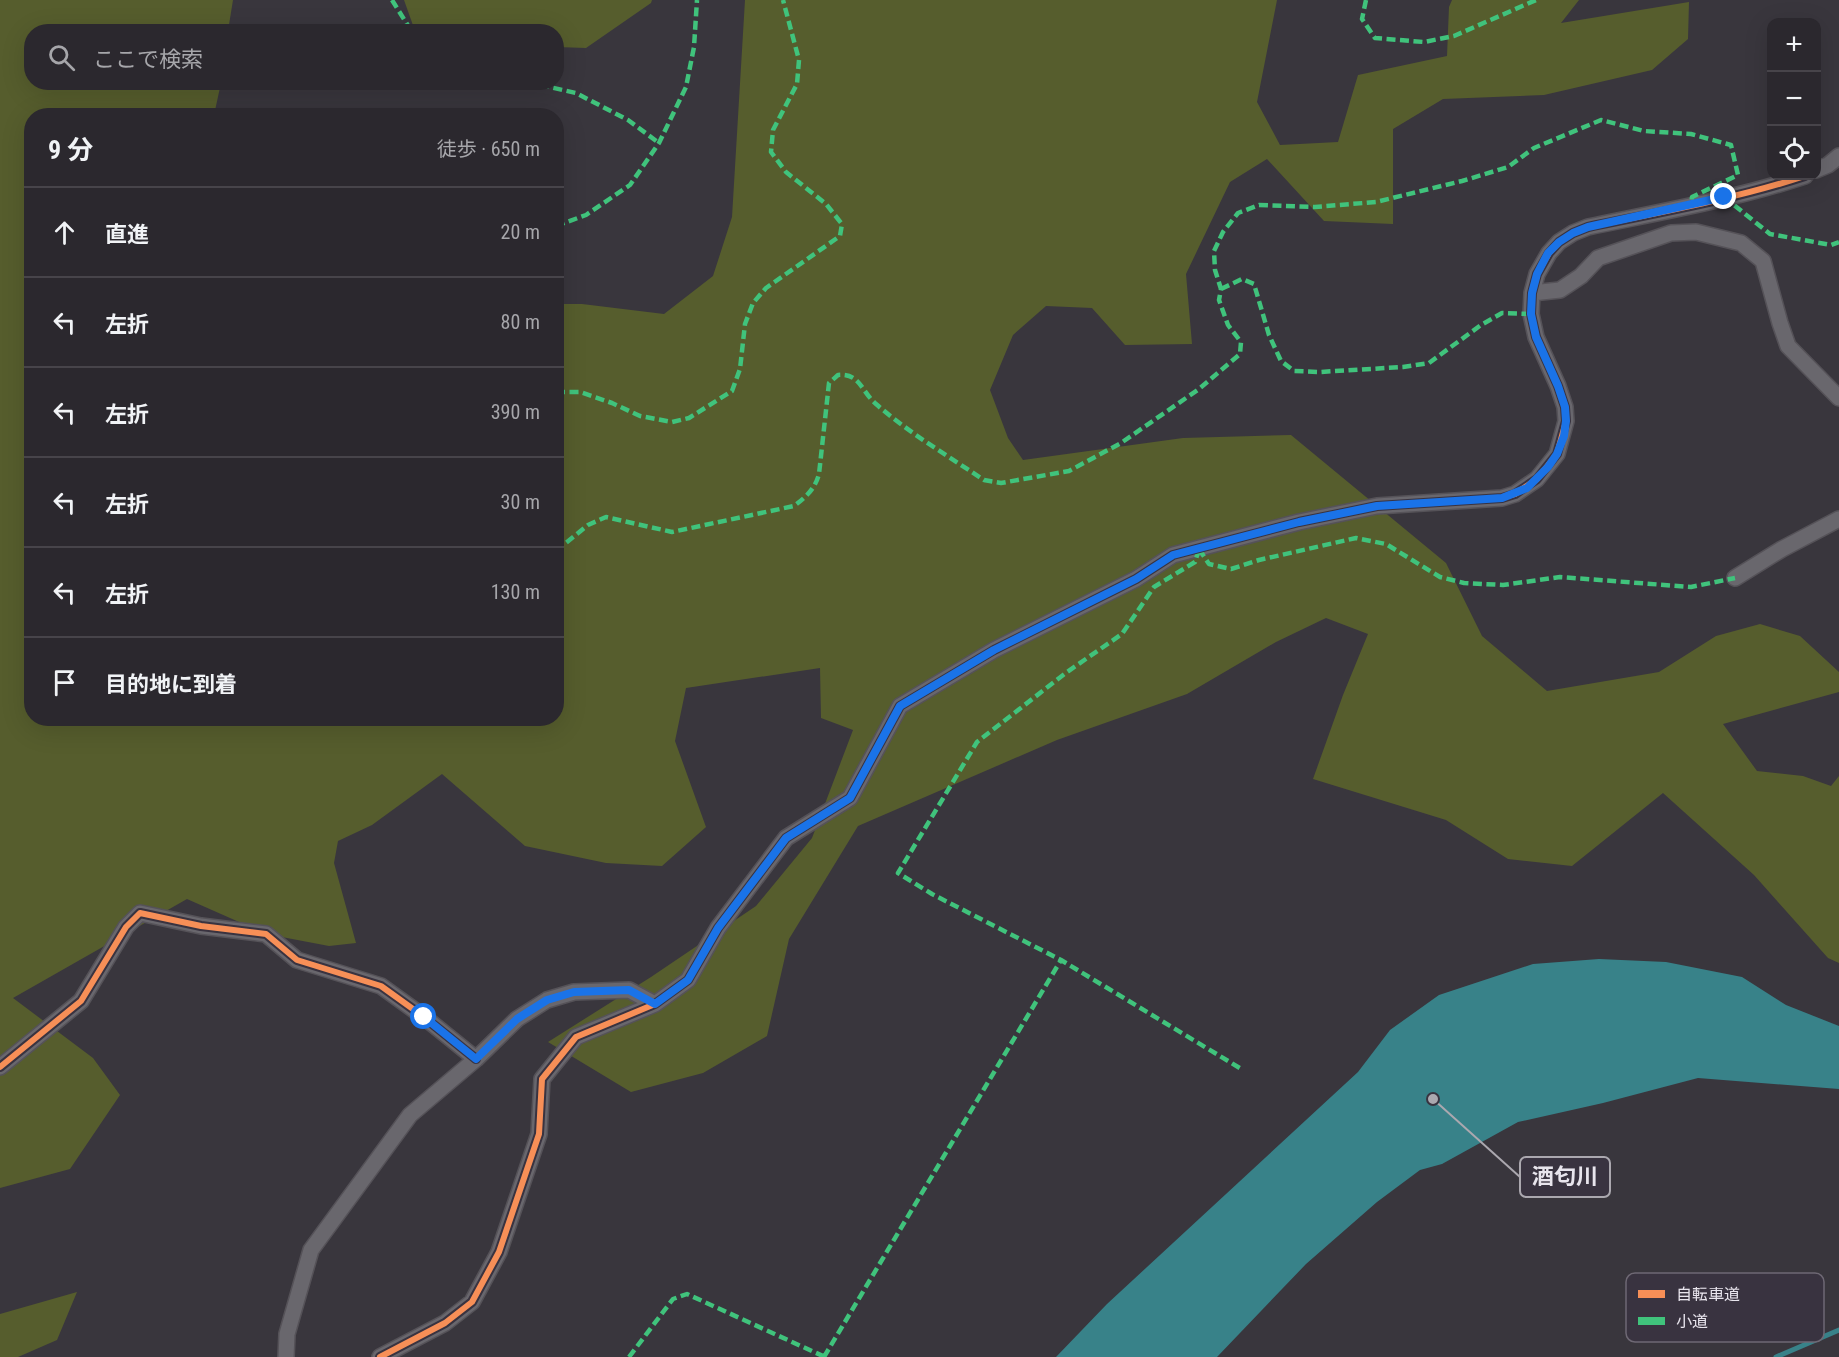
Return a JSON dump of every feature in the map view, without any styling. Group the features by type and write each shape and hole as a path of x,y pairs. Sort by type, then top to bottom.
{"street":[{"path":"1821,167 1839,156"},
{"path":"380,1357 445,1323 472,1302 499,1252 539,1134 542,1079 576,1037 655,1004 688,980 718,928 786,838 850,798 900,706 994,650 1136,579 1173,555 1299,522 1377,506 1502,498 1527,488 1548,467 1557,454 1564,436 1566,421 1565,407 1536,337 1531,314 1532,293 1542,262 1559,242 1588,227 1792,180"},
{"path":"1532,293 1560,290 1581,276 1598,258 1671,232 1696,232 1741,243 1763,261 1788,346 1839,398"},
{"path":"1736,578 1782,549 1839,519"},
{"path":"0,1067 81,1001 126,927 140,913 201,926 266,934 297,960 381,986 476,1059"},
{"path":"286,1357 287,1334 310,1250 410,1115 476,1059 517,1019 547,1000 574,992 629,990 655,1004"}],"green space":[{"path":"0,0 233,0 229,24 24,24 24,90 219,90 216,108 24,108 24,726 564,726 564,304 664,314 713,276 732,217 745,0 1277,0 1257,102 1280,145 1338,142 1358,75 1447,56 1449,7 1452,0 1579,0 1561,23 1689,2 1688,39 1652,70 1544,95 1443,99 1393,129 1393,224 1324,221 1267,159 1230,182 1186,274 1192,344 1125,345 1092,308 1046,306 1013,335 990,390 1008,438 1023,460 1183,438 1291,435 1446,563 1482,636 1547,691 1659,672 1716,636 1760,624 1800,636 1839,672 1839,692 1723,724 1757,771 1803,776 1831,786 1839,776 1839,963 1828,958 1754,875 1663,793 1572,866 1508,859 1446,820 1313,779 1368,634 1326,618 1276,642 1187,694 1057,740 858,826 789,939 767,1036 703,1073 631,1092 548,1042 651,977 756,906 812,838 853,730 821,718 820,668 686,688 675,741 706,827 662,866 606,863 525,846 442,774 372,825 338,841 334,863 356,943 329,946 266,934 187,899 13,998 93,1058 120,1095 70,1169 0,1188"},
{"path":"404,0 652,0 651,3 586,48 564,47 564,24 413,24"},
{"path":"77,1292 57,1340 18,1357 0,1357 0,1314"}],"water":[{"path":"1599,959 1666,962 1742,977 1786,1005 1839,1026 1839,1089 1698,1078 1518,1122 1442,1164 1420,1170 1377,1202 1306,1264 1217,1357 1056,1357 1107,1304 1358,1072 1390,1030 1439,995 1533,964"}],"waterway":[{"path":"1824,1336 1839,1330"},
{"path":"1776,1357 1811,1342"}],"marked path":[{"path":"392,0 407,24"},
{"path":"564,223 586,215 630,185 659,143 686,87 694,47 697,0"},
{"path":"564,392 580,392 640,416 672,422 689,418 732,391 740,369 745,324 753,303 766,288 840,236 842,224 826,204 786,172 771,152 773,130 797,84 799,60 783,0"},
{"path":"1366,0 1362,19 1375,38 1424,42 1454,36 1536,0"},
{"path":"563,90 576,93 628,120 659,143"},
{"path":"564,544 588,525 606,517 672,532 794,506 810,492 819,474 829,383 838,375 845,375 856,380 871,399 889,415 984,480 1001,483 1069,471 1121,443 1199,389 1240,354 1241,342 1228,325 1219,300 1221,289 1215,270 1214,251 1223,232 1238,213 1259,205 1315,207 1376,202 1462,181 1508,167 1534,148 1601,120 1644,131 1691,134 1731,145 1738,175 1692,197 1691,205"},
{"path":"1724,197 1770,234 1831,245 1839,242"},
{"path":"1221,289 1242,279 1254,284 1269,335 1281,361 1294,371 1320,372 1403,367 1429,363 1481,325 1502,313 1531,314"},
{"path":"1199,549 1209,564 1231,569 1259,560 1356,538 1386,544 1440,577 1464,583 1503,585 1560,577 1691,587 1735,578"},
{"path":"1199,549 1195,562 1154,587 1122,634 1067,672 977,742 898,873 932,894 1061,960 1243,1070"},
{"path":"824,1357 1061,960"},
{"path":"629,1357 673,1299 687,1294 825,1357"}],"cycle path":[{"path":"380,1357 445,1323 472,1302 499,1252 539,1134 542,1079 576,1037 655,1004 688,980 718,928 786,838 850,798 900,706 994,650 1136,579 1173,555 1299,522 1377,506 1502,498 1515,494 1537,479 1557,454 1566,421 1565,407 1536,337 1531,314 1532,293 1537,274 1549,253 1559,242 1588,227 1725,198 1792,180"},
{"path":"0,1067 81,1001 126,927 140,913 201,926 266,934 297,960 381,986 476,1059"}],"place":[{"name":"酒匂川","path":"1433,1099"}],"route":[{"path":"424,1017 476,1059 517,1019 547,1000 574,992 629,990 655,1004 688,980 718,928 786,838 850,798 900,706 994,650 1136,579 1173,555 1299,522 1377,506 1502,498 1527,488 1548,467 1557,454 1564,436 1566,421 1565,407 1536,337 1531,314 1532,293 1537,274 1548,253 1559,242 1588,227 1724,197"}]}
